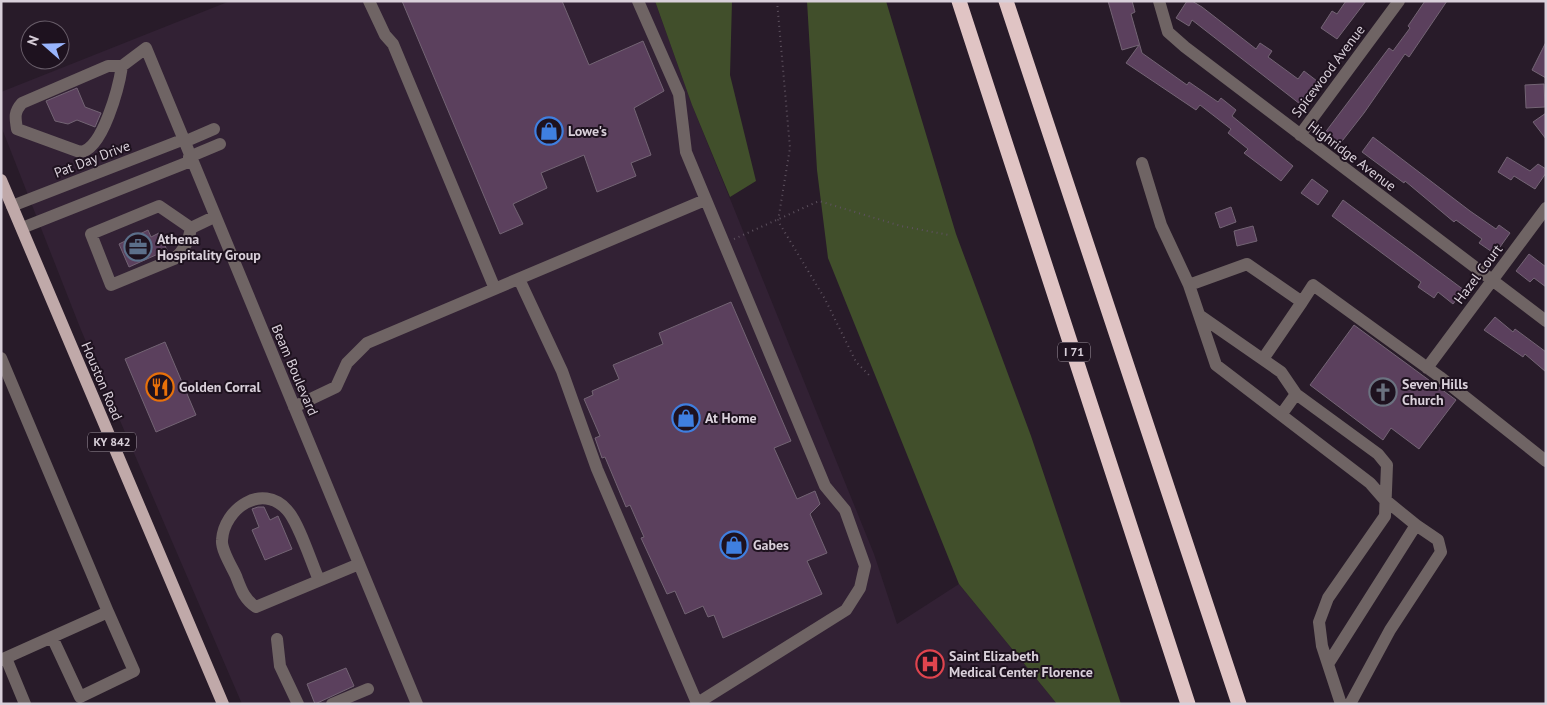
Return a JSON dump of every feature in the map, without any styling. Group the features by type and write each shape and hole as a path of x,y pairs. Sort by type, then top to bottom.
{"highway":[{"name":"I 71","path":"959,1 1188,704"},
{"path":"1006,1 1239,704"}],"main road":[{"name":"Houston Road","path":"1,180 222,704"}],"street":[{"path":"369,1 385,35 393,44 495,289"},
{"path":"519,279 562,371 597,470 697,703 846,610 860,588 866,566 845,510 825,486 705,200 686,152 679,94 638,1"},
{"name":"Highridge Avenue","path":"1159,1 1165,24 1174,38 1546,321"},
{"name":"Spicewood Avenue","path":"1300,135 1399,1"},
{"name":"Beam Boulevard","path":"122,66 146,48 190,159 417,704"},
{"path":"108,66 122,66 120,82 103,129 91,147 80,152 17,129 16,110 22,103 108,66"},
{"name":"Pat Day Drive","path":"12,206 214,129"},
{"path":"22,228 190,159 220,144"},
{"path":"1142,163 1161,225 1189,285 1216,365 1370,483 1384,499 1416,526 1438,540 1442,552 1390,630 1350,704"},
{"path":"294,407 336,387 347,363 367,343 705,200"},
{"path":"158,206 191,228 188,240 180,255 111,285 91,234 158,206"},
{"name":"Hazel Court","path":"1431,363 1546,208"},
{"path":"191,228 214,217"},
{"path":"1189,285 1247,264 1302,302"},
{"path":"1263,359 1313,285 1431,363 1546,461"},
{"path":"1199,314 1281,372 1296,394 1378,454 1387,465 1384,499 1385,516 1328,598 1319,622 1328,664 1341,704"},
{"path":"1,358 134,671 81,700 52,637"},
{"path":"1281,415 1296,394"},
{"path":"319,580 293,520 286,509 272,500 260,497 241,504 227,522 221,542 246,601 256,607 359,564"},
{"path":"1328,664 1416,526"},
{"path":"25,704 4,659 108,612"},
{"path":"277,638 280,666 298,704"},
{"path":"332,704 368,689"}],"path":[{"path":"776,1 790,148 778,221 826,299 856,362 869,375"},
{"path":"723,244 819,201 901,226 949,235"}],"shaded area":[{"path":"230,1 655,1 692,105 874,554 897,624 959,584 1057,704 242,704 81,330 1,126 1,92 56,70 70,70 70,65"}],"green space":[{"path":"655,1 732,1 730,75 756,181 730,197 692,105"},
{"path":"807,1 886,1 956,234 1031,436 1121,704 1057,704 959,584 828,258 817,170"}],"building":[{"name":"Lowe's","path":"402,1 562,1 589,65 643,41 664,91 634,108 651,155 631,163 636,176 597,192 584,155 541,173 547,188 513,204 523,224 500,234"},
{"path":"1108,1 1132,1 1135,12 1131,14 1142,53 1187,85 1189,82 1218,102 1221,98 1236,110 1232,116 1293,166 1281,181 1244,153 1248,149 1228,133 1231,129 1200,105 1196,110 1126,63 1139,45 1122,50"},
{"path":"1187,1 1192,1 1202,7 1256,49 1260,43 1272,51 1268,57 1298,79 1304,71 1317,81 1300,104 1192,20 1189,26 1176,18"},
{"path":"1346,1 1366,1 1337,39 1321,28 1332,11 1337,14"},
{"path":"1425,1 1447,1 1409,57 1405,54 1339,145 1324,134 1389,48 1393,51 1410,28 1408,26"},
{"path":"1546,42 1546,78 1532,70"},
{"path":"1544,84 1545,107 1526,108 1525,85"},
{"path":"77,88 85,107 101,113 95,127 77,120 68,124 55,121 46,101"},
{"path":"1546,113 1546,139 1533,122"},
{"path":"1373,137 1470,211 1496,229 1499,225 1510,233 1495,254 1479,243 1482,239 1456,220 1454,222 1405,181 1404,183 1362,152"},
{"path":"1507,157 1530,171 1538,164 1546,169 1546,173 1535,189 1514,176 1511,180 1498,172"},
{"path":"1312,179 1328,191 1318,205 1301,193"},
{"path":"1343,200 1464,290 1453,304 1438,292 1434,298 1418,287 1421,282 1332,216"},
{"path":"1231,207 1236,222 1220,228 1215,213"},
{"path":"1253,226 1257,241 1237,246 1234,231"},
{"path":"148,230 151,237 159,233 167,250 129,267 119,244"},
{"path":"1529,254 1546,267 1546,287 1534,278 1530,282 1516,271"},
{"path":"731,302 791,441 774,448 797,499 815,491 820,504 810,514 827,553 807,561 822,594 723,638 714,615 708,617 703,606 685,614 675,591 667,594 641,538 644,537 630,505 626,507 605,457 602,458 595,438 600,436 584,399 593,395 592,391 619,379 613,365 663,344 659,333"},
{"path":"1495,317 1513,332 1515,329 1546,352 1546,372 1525,354 1523,357 1484,330"},
{"name":"Seven Hills Church","path":"1354,325 1456,400 1419,449 1391,428 1383,440 1310,385"},
{"name":"Golden Corral","path":"165,342 196,415 156,432 125,359"},
{"path":"264,507 270,520 278,516 292,549 265,560 252,530 259,527 252,509"},
{"path":"346,668 354,686 315,704 307,684"}],"place":[{"name":"Lowe's","path":"549,131"},
{"name":"Athena Hospitality Group","path":"138,247"},
{"name":"Golden Corral","path":"160,387"},
{"name":"Seven Hills Church","path":"1383,392"},
{"name":"At Home","path":"686,418"},
{"name":"Gabes","path":"734,545"},
{"name":"Saint Elizabeth Medical Center Florence","path":"930,664"}]}
